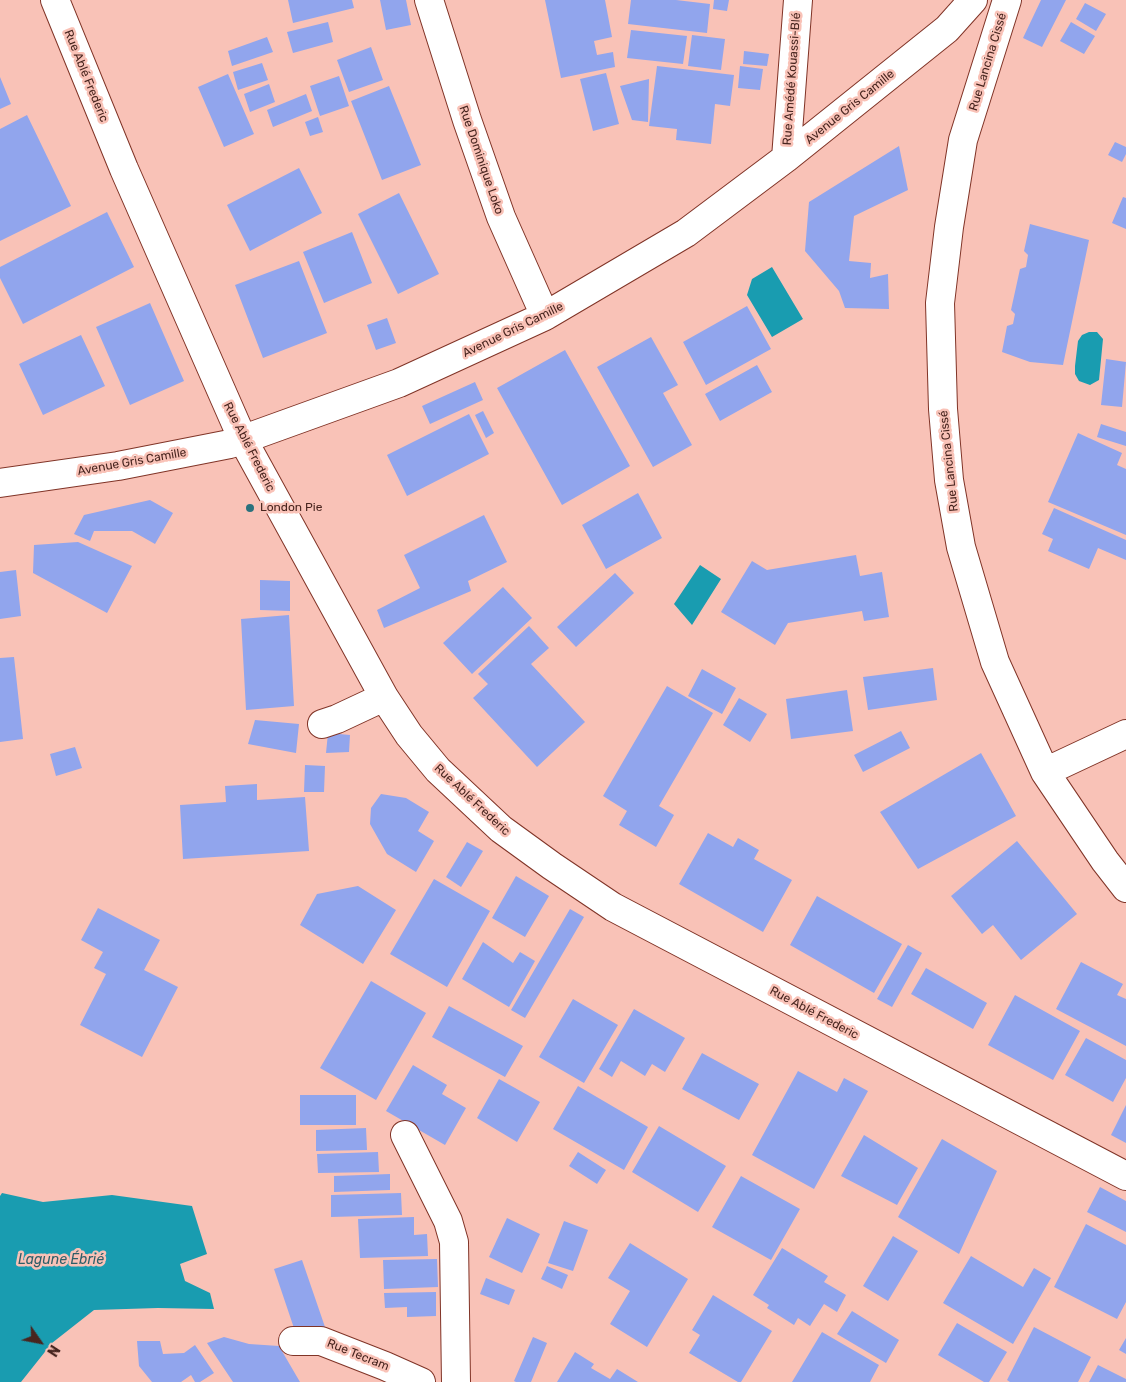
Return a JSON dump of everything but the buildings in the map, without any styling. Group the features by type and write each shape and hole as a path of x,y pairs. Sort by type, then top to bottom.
{"street":[{"name":"Rue Ablé Frederic","path":"55,0 124,169 243,440 384,697 409,735 438,770 494,823 552,866 613,907 1126,1176"},
{"name":"Rue Dominique Loko","path":"429,0 467,120 501,217 546,316"},
{"name":"Rue Amédé Kouassi-Blé","path":"786,158 798,0"},
{"name":"Avenue Gris Camille","path":"0,483 118,466 230,444 399,383 546,316 686,233 786,158 947,30 973,0"},
{"name":"Rue Lancina Cissé","path":"1007,0 963,140 949,226 940,303 943,409 949,480 961,547 995,662 1045,772 1126,888"},
{"path":"322,724 345,716 384,697"},
{"path":"1045,772 1126,734"},
{"path":"405,1135 448,1221 454,1242 456,1382"},
{"name":"Rue Tecram","path":"293,1341 321,1341 421,1382"}],"water":[{"path":"772,267 803,319 772,337 747,295 752,279"},
{"path":"1089,332 1097,332 1103,339 1099,380 1090,385 1079,381 1075,374 1078,341 1082,335"},
{"path":"700,565 721,579 692,625 674,604"},
{"name":"Lagune Ébrié","path":"2,1193 43,1202 112,1195 192,1206 207,1254 180,1264 185,1281 210,1293 214,1309 94,1310 52,1343 21,1382 0,1382 0,1196"}],"place":[{"name":"London Pie","path":"250,508"}]}
